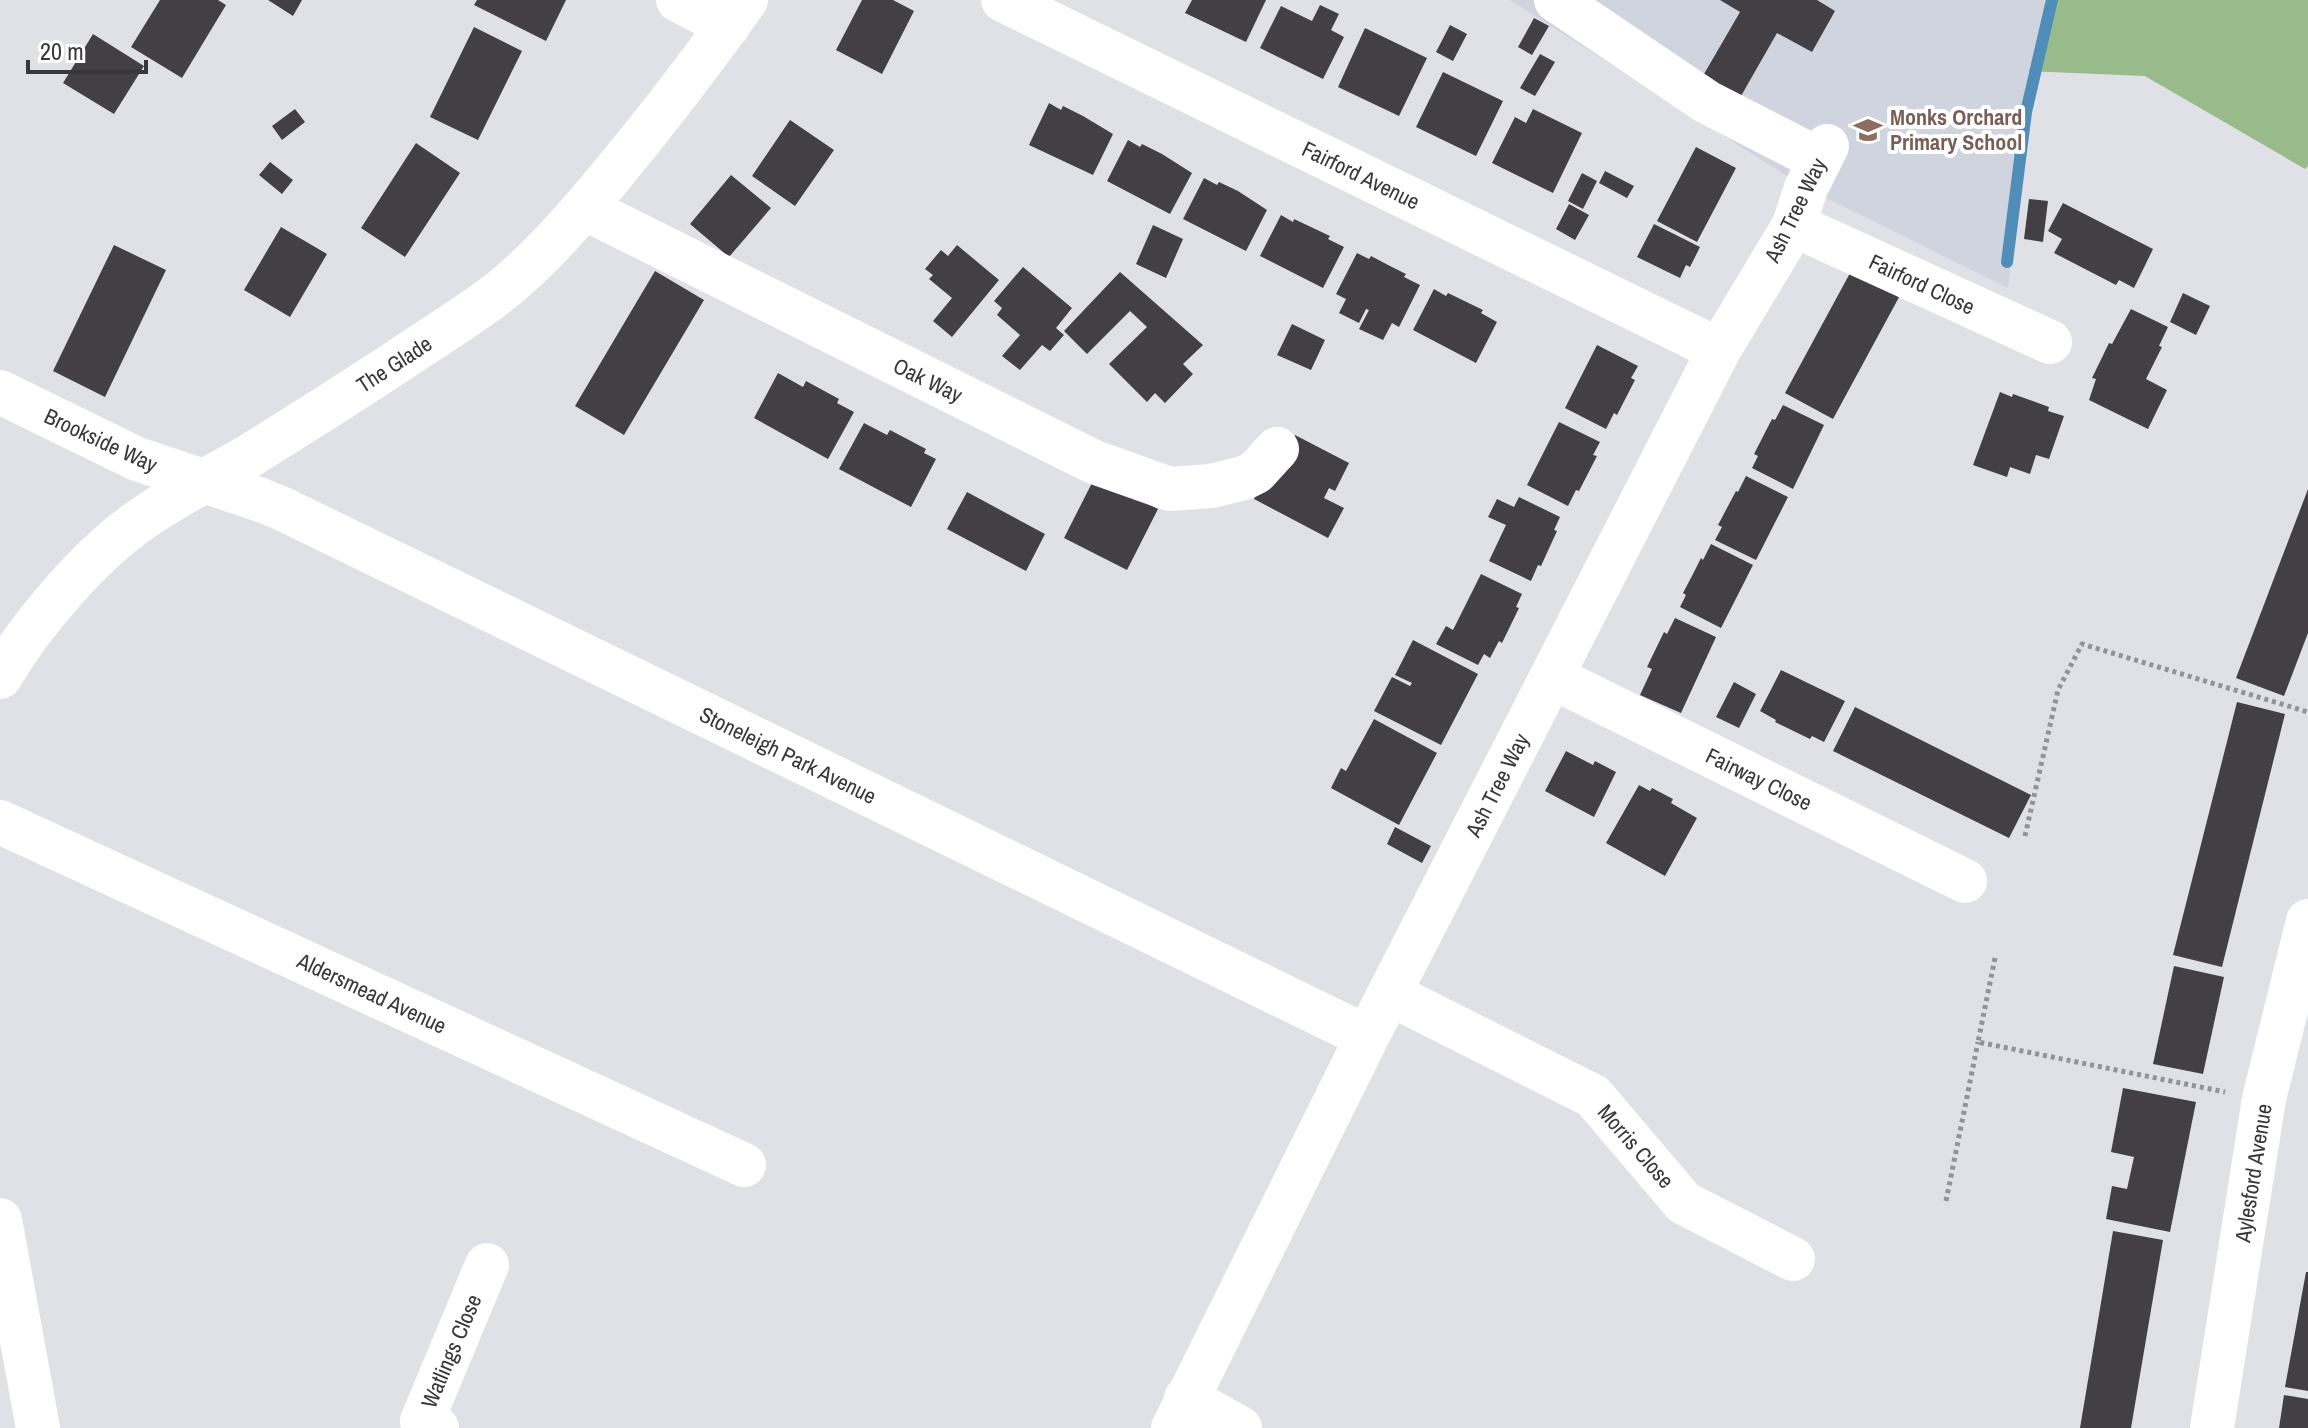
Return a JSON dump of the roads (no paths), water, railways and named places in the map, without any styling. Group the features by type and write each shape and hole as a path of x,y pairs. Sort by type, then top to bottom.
{"street":[{"path":"678,0 737,13"},
{"name":"Fairford Avenue","path":"1003,0 1719,350"},
{"name":"Ash Tree Way","path":"1179,1413 1367,1037 1719,350 1794,225 1806,188 1823,153 1707,102 1556,0"},
{"name":"The Glade","path":"0,677 34,626 98,556 143,518 307,420 470,314 526,269 584,208 668,106 737,13"},
{"name":"Oak Way","path":"584,208 1094,462 1170,489 1211,486 1244,478 1256,472 1277,449"},
{"name":"Fairford Close","path":"1794,225 2050,342"},
{"name":"Brookside Way","path":"0,392 137,459 204,483"},
{"name":"Stoneleigh Park Avenue","path":"204,483 283,509 1367,1037"},
{"name":"Fairway Close","path":"1552,677 1965,881"},
{"name":"Aldersmead Avenue","path":"0,822 744,1165"},
{"name":"Aylesford Avenue","path":"2212,1428 2264,1099 2308,921"},
{"name":"Morris Close","path":"1390,994 1593,1096 1684,1203 1793,1259"},
{"path":"0,1220 38,1428"},
{"name":"Watlings Close","path":"437,1428 422,1421 487,1265"},
{"path":"1179,1413 1240,1428"}],"waterway":[{"path":"2007,262 2026,112 2052,0"}],"place":[{"name":"Monks Orchard Primary School","path":"1868,130"}]}
